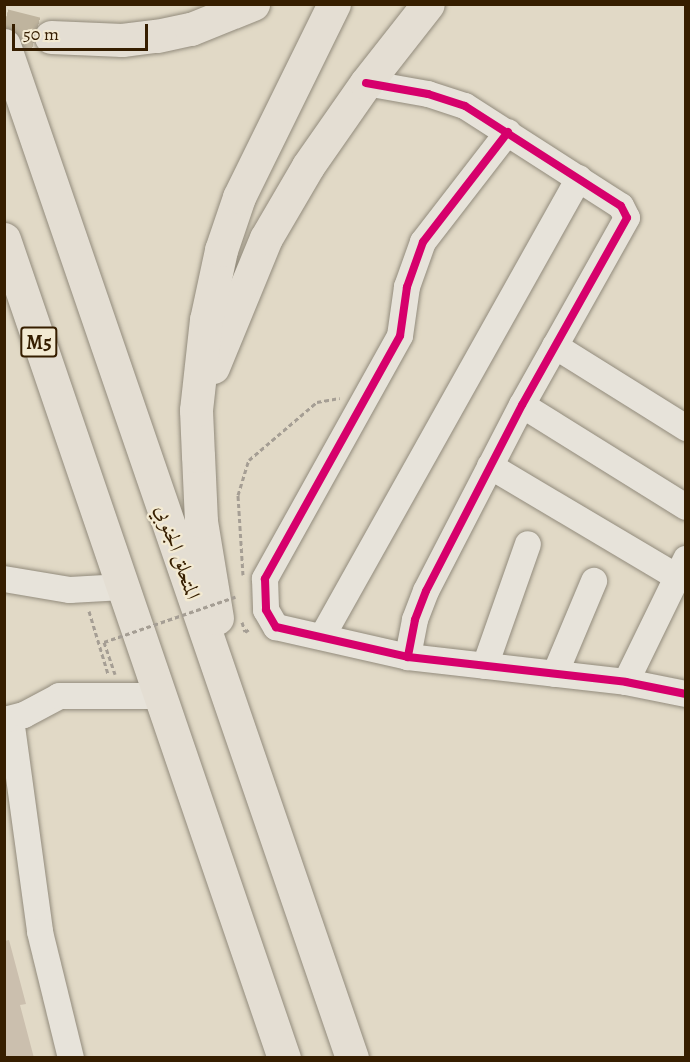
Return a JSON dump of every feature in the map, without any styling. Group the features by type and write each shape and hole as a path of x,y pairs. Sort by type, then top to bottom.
{"highway":[{"path":"51,37 110,40 157,36 191,29 253,4"},
{"path":"231,706 201,521 196,410 206,320 221,250 239,197 334,4"},
{"path":"196,410 266,238 308,166 366,83 428,4"},
{"name":"المتحلق الجنوبي","path":"4,45 352,1058"},
{"name":"M5","path":"4,239 73,445"},
{"path":"4,305 73,445 284,1058"}],"street":[{"path":"366,83 428,94 465,106 625,209 627,218 522,405 420,605 408,657"},
{"path":"508,132 423,242 406,287 400,336 364,406 266,579 266,610 276,627 408,657 626,682 686,694"},
{"path":"322,638 579,178"},
{"path":"555,346 686,428"},
{"path":"522,405 686,507"},
{"path":"490,466 681,568 626,682"},
{"path":"485,666 528,544"},
{"path":"4,579 84,591 123,587"},
{"path":"555,674 594,581"},
{"path":"71,1058 40,932 12,783 8,719 59,696 161,696"}],"path":[{"path":"243,582 238,495 249,460 317,402 340,398 364,406"},
{"path":"84,591 110,682"},
{"path":"116,680 104,642 235,597"}],"building":[{"path":"9,940 26,1004 20,1005 34,1058 4,1058 4,941"}],"tunnel":[{"path":"4,25 51,37"}],"cycle path":[{"path":"366,83 428,94 465,106 621,206 627,218 522,405 426,591 415,620 408,657"},
{"path":"508,132 423,242 407,287 400,336 265,579 266,610 276,627 408,657 626,682 686,694"}]}
